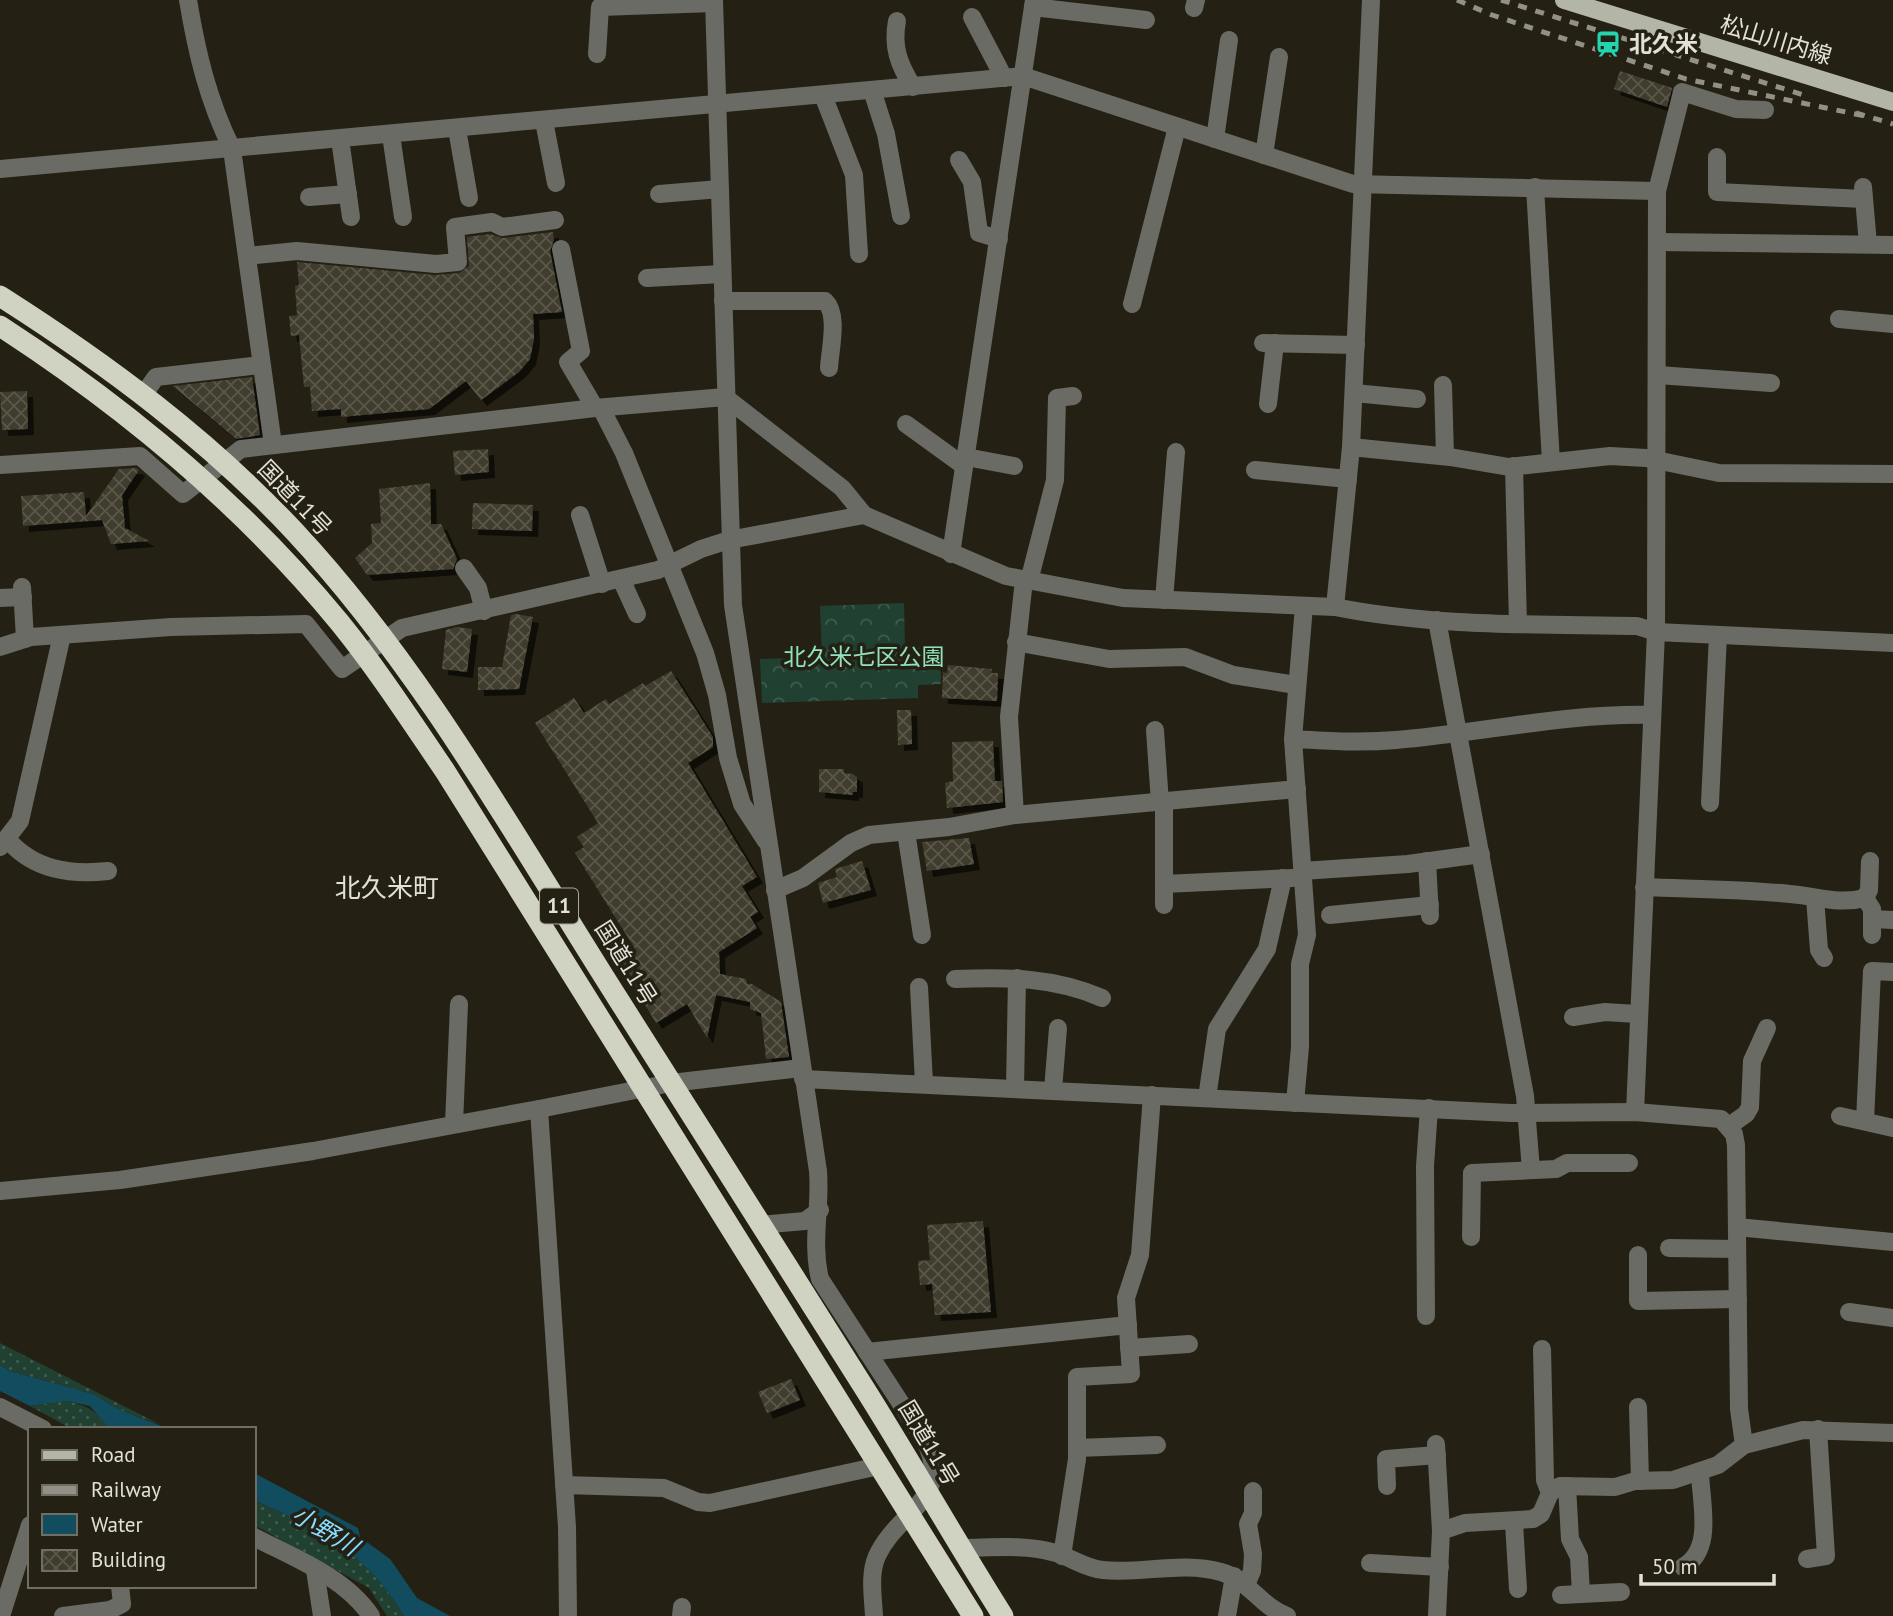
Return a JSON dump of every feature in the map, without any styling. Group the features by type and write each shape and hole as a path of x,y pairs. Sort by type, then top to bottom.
{"highway":[{"name":"国道11号","path":"0,296 144,394 222,462 293,531 383,640 466,757 1003,1616"},
{"name":"11","path":"0,326 90,386 202,478 272,546 362,653 445,771 973,1616"}],"main road":[{"name":"松山川内線","path":"1564,0 1893,102"}],"street":[{"path":"188,0 202,75 212,107 232,149 273,445"},
{"path":"1335,607 1351,447 1365,186 1371,0"},
{"path":"597,54 600,7 714,2 733,605 818,1171 820,1210 815,1252 820,1279 932,1456 934,1468 928,1493 878,1553 872,1569 874,1616"},
{"path":"951,554 1034,4 1146,20"},
{"path":"972,17 1004,78"},
{"path":"897,21 894,36 896,54 913,87"},
{"path":"1215,139 1229,40"},
{"path":"1264,155 1279,57"},
{"path":"0,169 1023,76 1365,186 1657,191"},
{"path":"872,90 886,134 901,216"},
{"path":"1635,1112 1637,1014 1656,632 1657,191 1682,92 1736,109 1765,110"},
{"path":"823,95 854,175 859,254"},
{"path":"544,121 556,183"},
{"path":"1132,304 1177,127"},
{"path":"457,129 469,198"},
{"path":"391,135 403,217"},
{"path":"340,139 351,217"},
{"path":"1717,157 1717,192 1864,193 1868,244"},
{"path":"959,160 972,181 979,233 999,239"},
{"path":"1535,187 1551,462"},
{"path":"659,194 720,190"},
{"path":"309,197 348,194"},
{"path":"247,256 298,251 436,264 458,262 455,227 492,222 502,227 555,219"},
{"path":"1657,242 1893,244"},
{"path":"561,248 581,351 568,362 624,453 705,653 717,695 728,758 742,804 769,847"},
{"path":"647,278 722,274"},
{"path":"723,301 825,301 831,306 832,315 829,368"},
{"path":"1839,319 1893,324"},
{"path":"1268,404 1269,343 1356,345"},
{"path":"144,394 156,377 260,365"},
{"path":"1658,375 1771,383"},
{"path":"1443,385 1445,456"},
{"path":"1354,393 1417,399"},
{"path":"1016,815 1009,717 1016,642 1026,580 1063,481 1057,398 1073,396"},
{"path":"0,465 140,456 183,494 241,449 598,408 725,397 842,488 864,515 1006,576 1124,598 1335,607 1437,620 1637,626 1656,632 1893,643"},
{"path":"906,424 965,461 1014,466"},
{"path":"1351,447 1514,466 1611,456 1646,458 1719,473 1893,474"},
{"path":"1164,600 1176,452"},
{"path":"1514,466 1518,624"},
{"path":"1255,470 1348,479"},
{"path":"580,515 601,584"},
{"path":"0,647 25,639 171,626 306,624 342,669 402,628 621,579 670,564 701,549 729,540 864,515"},
{"path":"464,568 478,588 484,611"},
{"path":"621,579 637,614"},
{"path":"0,598 22,592 25,639"},
{"path":"1295,1103 1300,1046 1300,964 1307,935 1293,739 1304,606"},
{"path":"1437,620 1460,733 1527,1112 1531,1170"},
{"path":"62,635 20,821 4,844 67,873 108,872"},
{"path":"1710,803 1718,635"},
{"path":"1016,642 1109,659 1185,657 1233,676 1296,685"},
{"path":"1293,739 1345,742 1460,733 1553,718 1652,715"},
{"path":"1155,730 1162,803 1164,905"},
{"path":"775,890 803,877 851,843 869,835 1016,815 1297,789"},
{"path":"906,832 922,935"},
{"path":"1164,884 1283,878 1481,854"},
{"path":"1865,898 1869,890 1870,860"},
{"path":"1330,915 1430,911 1427,861"},
{"path":"1207,1098 1217,1029 1221,1018 1240,995 1267,949 1283,878"},
{"path":"1644,887 1791,887 1815,898 1834,902 1865,898"},
{"path":"1815,898 1819,950 1824,958"},
{"path":"1865,898 1872,909 1872,927 1893,920"},
{"path":"1865,1121 1872,971 1893,972"},
{"path":"955,979 1017,978 1072,985 1102,998"},
{"path":"1015,1088 1017,978"},
{"path":"919,987 924,1083"},
{"path":"454,1124 459,1004"},
{"path":"1573,1017 1605,1012 1637,1014"},
{"path":"1053,1090 1058,1028"},
{"path":"1729,1126 1746,1114 1750,1107 1752,1060 1767,1028"},
{"path":"0,1191 133,1178 313,1150 539,1110 671,1083 802,1074 1295,1103 1711,1116 1729,1126 1736,1144 1739,1409 1744,1445"},
{"path":"1062,1556 1077,1448 1077,1377 1131,1374 1126,1298 1140,1255 1152,1095"},
{"path":"1426,1317 1425,1166 1429,1108"},
{"path":"539,1110 564,1485 568,1616"},
{"path":"1840,1116 1893,1128"},
{"path":"1471,1237 1472,1173 1556,1168 1567,1163 1629,1163"},
{"path":"760,1225 805,1220 820,1210"},
{"path":"1737,1227 1893,1242"},
{"path":"1669,1248 1737,1249"},
{"path":"1638,1255 1638,1301 1738,1299"},
{"path":"1849,1312 1869,1307 1893,1318"},
{"path":"867,1352 1128,1325"},
{"path":"1129,1348 1189,1344"},
{"path":"1441,1531 1465,1523 1514,1522 1534,1519 1541,1514 1550,1493 1545,1480 1542,1349"},
{"path":"0,1406 39,1427"},
{"path":"1638,1408 1640,1481"},
{"path":"1807,1559 1826,1556 1818,1429"},
{"path":"1550,1493 1567,1486 1615,1487 1640,1481 1674,1480 1700,1473 1734,1455 1744,1445 1818,1429 1893,1433"},
{"path":"1077,1448 1157,1445"},
{"path":"1387,1486 1386,1459 1436,1450 1441,1531 1437,1616"},
{"path":"564,1485 664,1488 698,1502 710,1503 879,1466"},
{"path":"1683,1567 1693,1561 1703,1540 1700,1473"},
{"path":"1567,1486 1570,1539 1578,1557 1581,1594"},
{"path":"1227,1616 1240,1581 1252,1571 1253,1554 1248,1524 1253,1513 1253,1491"},
{"path":"1514,1522 1518,1589"},
{"path":"1,1616 28,1531"},
{"path":"256,1538 350,1592 371,1616"},
{"path":"960,1548 1052,1552 1082,1565 1104,1570 1176,1567 1219,1571 1240,1581 1277,1613 1287,1616"},
{"path":"1370,1563 1440,1567"},
{"path":"315,1570 322,1616"},
{"path":"1561,1595 1621,1591"},
{"path":"63,1616 110,1609 122,1602"}],"green space":[{"name":"北久米七区公園","path":"904,603 905,648 940,647 941,684 918,685 918,698 762,703 760,659 822,657 820,606"},
{"path":"0,1343 161,1425 118,1409 93,1394 10,1371 0,1365"},
{"path":"67,1401 92,1410 108,1427 68,1427 30,1406"},
{"path":"256,1501 340,1545 374,1575 404,1616 387,1616 369,1588 256,1526"}],"water":[{"path":"0,1365 10,1371 93,1394 118,1409 164,1427 108,1427 90,1406 67,1401 30,1406 0,1391"},
{"name":"小野川","path":"256,1474 358,1528 360,1537 390,1559 417,1598 450,1616 404,1616 374,1575 357,1559 340,1545 256,1501"}],"building":[{"path":"1620,71 1672,88 1667,107 1614,89"},
{"path":"553,232 554,240 550,251 562,312 533,314 534,339 530,359 519,372 481,400 466,381 429,409 341,417 341,409 312,411 310,387 304,387 299,335 291,336 289,316 297,315 297,262 435,275 459,273 469,266 467,237 490,234 503,238"},
{"path":"252,377 260,435 236,439 173,386"},
{"path":"27,391 28,429 2,430 0,392"},
{"path":"488,449 489,472 455,475 453,451"},
{"path":"119,469 139,470 122,495 125,528 149,541 111,544 102,520 23,526 21,496 84,492 86,516"},
{"path":"430,483 431,524 441,524 457,559 453,569 367,575 355,558 372,543 371,524 381,523 379,489"},
{"path":"473,503 533,505 532,531 472,529"},
{"path":"511,615 533,617 519,689 478,690 478,667 502,667"},
{"path":"456,627 472,629 467,672 442,669 446,630"},
{"path":"948,665 992,669 991,673 998,673 997,701 942,698 943,672 947,673"},
{"path":"671,671 713,737 713,747 688,763 757,877 742,886 758,912 750,917 757,928 719,952 720,974 746,979 747,984 752,984 781,1002 789,1057 766,1059 761,1013 750,1009 750,1002 716,995 707,1038 687,1004 656,1023 612,949 637,952 575,853 584,847 577,837 598,823 535,723 574,698 584,713 606,699 609,704 643,683 645,686"},
{"path":"897,710 911,710 912,744 898,745"},
{"path":"993,741 995,781 1002,781 1003,802 947,808 945,783 953,781 952,742"},
{"path":"819,769 844,769 844,773 853,774 857,777 857,792 853,792 853,795 819,792"},
{"path":"969,838 974,864 927,871 922,842"},
{"path":"862,861 871,890 823,903 818,883 837,877 835,869"},
{"path":"983,1221 991,1312 935,1315 932,1284 920,1285 918,1261 930,1260 927,1225"},
{"path":"791,1379 800,1400 767,1413 758,1392"}],"railway":[{"path":"1457,0 1492,15 1686,79 1865,116"},
{"path":"1501,0 1810,97"},
{"path":"1856,113 1893,124"}],"place":[{"name":"北久米","path":"1608,44"}],"district":[{"name":"北久米町","path":"387,888"}]}
